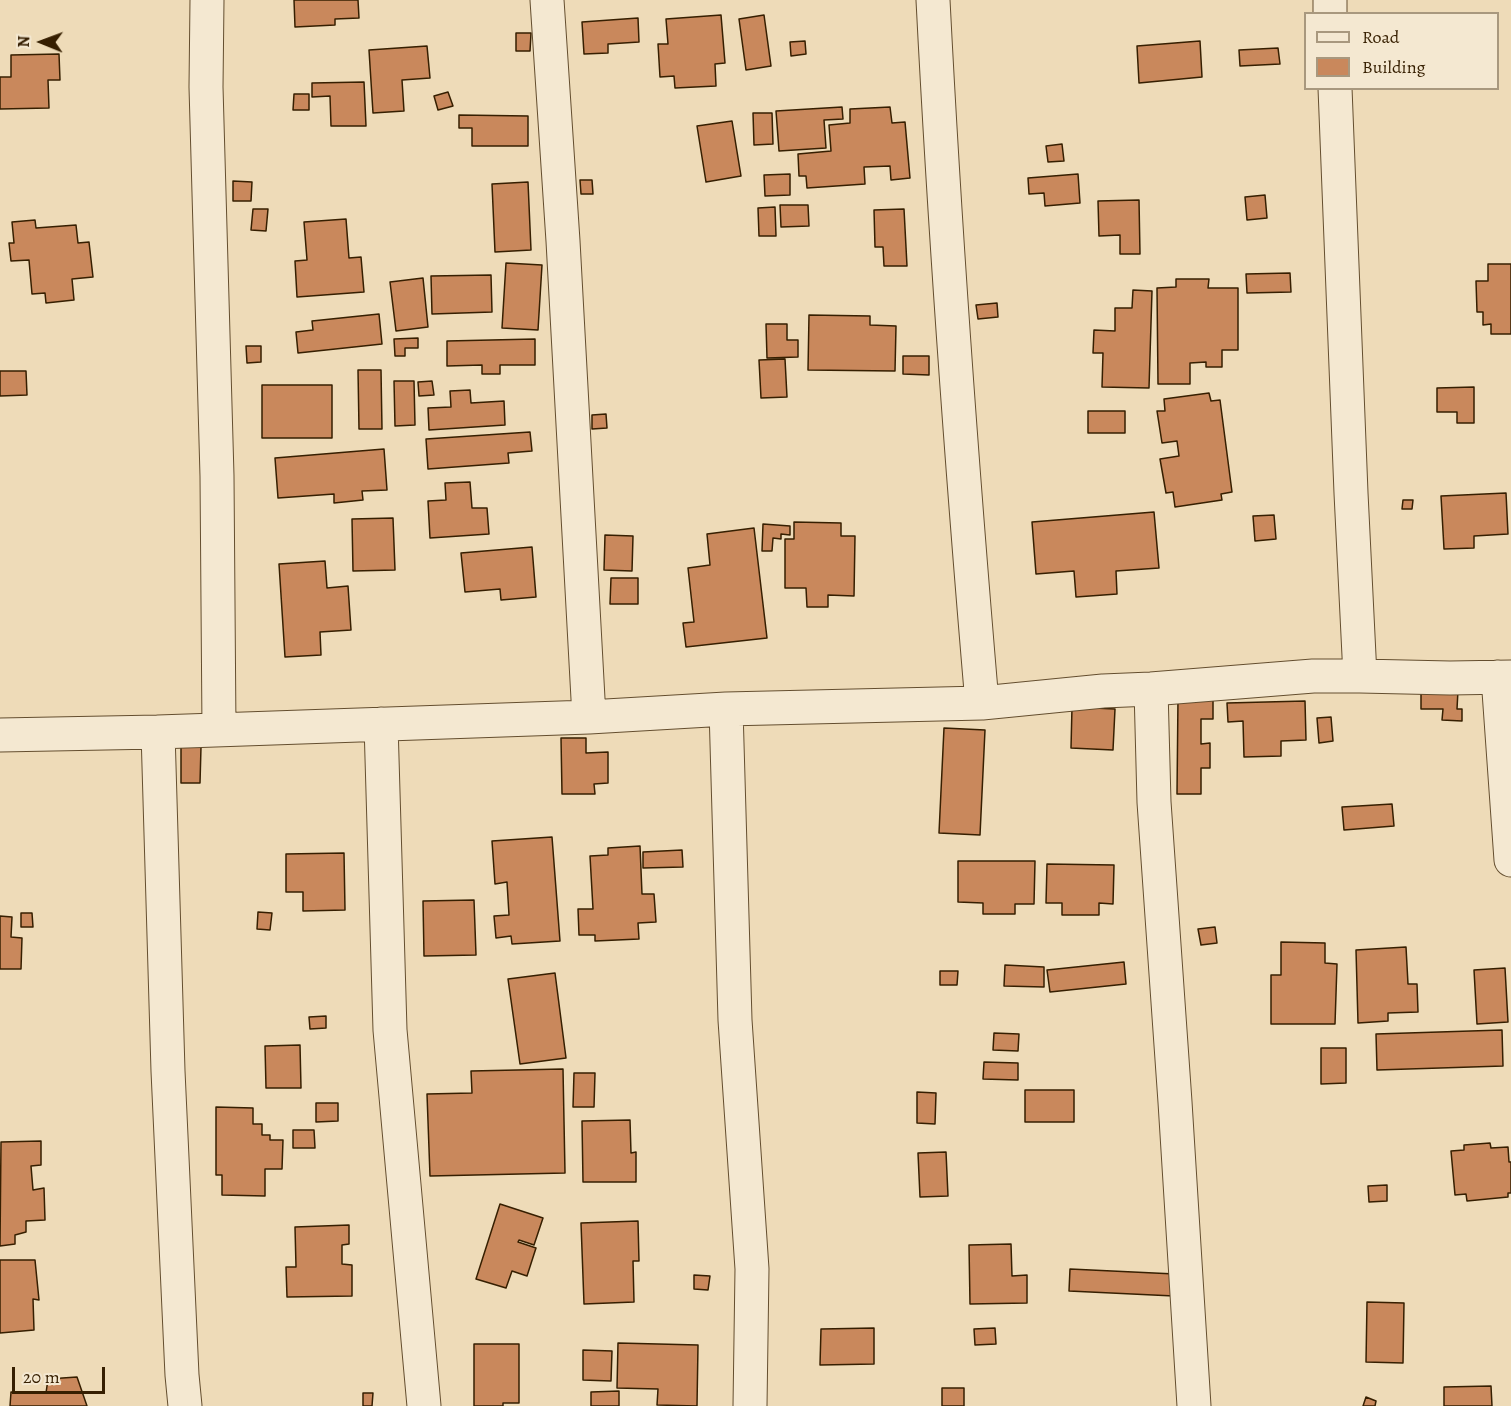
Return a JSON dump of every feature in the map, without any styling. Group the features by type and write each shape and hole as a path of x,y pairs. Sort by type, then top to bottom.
{"street":[{"path":"207,0 206,87 217,476 219,729"},
{"path":"547,0 566,286 589,717"},
{"path":"933,0 963,479 982,704"},
{"path":"1335,90 1360,676"},
{"path":"0,735 158,732 589,717 726,709 982,704 1103,691 1301,677 1504,677 1511,860"},
{"path":"1151,689 1154,802 1194,1406"},
{"path":"726,709 735,1020 752,1269 750,1406"},
{"path":"381,724 390,1030 424,1406"},
{"path":"158,732 168,1082 185,1406"}],"building":[{"path":"294,0 358,0 359,18 335,19 335,25 295,27"},
{"path":"721,15 725,63 715,64 716,86 675,88 674,76 660,77 658,44 668,44 666,19"},
{"path":"764,15 771,66 746,70 739,19"},
{"path":"638,18 639,42 608,44 608,53 584,54 582,22"},
{"path":"516,33 531,33 530,51 516,51"},
{"path":"805,41 806,54 791,56 790,42"},
{"path":"1200,41 1202,77 1139,83 1137,46"},
{"path":"427,46 430,78 402,80 404,111 373,113 369,50"},
{"path":"1278,48 1280,64 1240,66 1239,50"},
{"path":"59,54 60,80 48,80 49,108 0,109 0,77 11,77 11,55"},
{"path":"364,82 366,126 331,126 330,96 312,97 312,83"},
{"path":"448,92 453,106 438,110 434,96"},
{"path":"294,94 309,94 309,110 293,110"},
{"path":"842,107 843,119 824,120 826,148 779,151 776,111"},
{"path":"890,107 892,123 905,122 910,178 891,180 890,166 864,167 865,184 807,188 806,176 799,176 798,154 831,151 829,125 850,123 850,109"},
{"path":"753,113 772,113 773,144 754,145"},
{"path":"459,115 528,116 528,146 472,146 472,128 459,128"},
{"path":"732,121 741,176 706,182 697,126"},
{"path":"1062,144 1064,161 1048,162 1046,146"},
{"path":"790,174 790,195 765,196 764,175"},
{"path":"1078,174 1080,203 1045,206 1044,193 1029,194 1028,178"},
{"path":"580,180 592,180 593,194 581,194"},
{"path":"233,181 252,182 251,201 233,201"},
{"path":"528,182 531,250 495,252 492,184"},
{"path":"1265,195 1267,218 1247,220 1245,197"},
{"path":"1139,200 1140,254 1120,254 1120,235 1099,236 1098,201"},
{"path":"780,205 808,205 809,226 781,227"},
{"path":"775,207 776,236 759,236 758,208"},
{"path":"253,209 268,209 266,231 251,230"},
{"path":"904,209 907,266 884,266 883,247 875,247 874,210"},
{"path":"346,219 349,258 361,257 364,292 297,297 295,261 307,260 304,222"},
{"path":"35,220 36,228 76,225 78,243 89,242 93,277 72,279 74,300 46,303 45,293 32,294 29,260 11,261 9,243 14,243 12,222"},
{"path":"506,263 542,265 538,330 502,328"},
{"path":"1488,264 1511,264 1511,334 1491,334 1491,324 1483,325 1483,312 1477,312 1476,281 1488,281"},
{"path":"1290,273 1291,292 1247,293 1246,274"},
{"path":"491,275 492,312 432,314 431,276"},
{"path":"423,278 428,327 396,331 390,282"},
{"path":"1176,279 1209,279 1208,288 1238,288 1238,350 1222,350 1222,367 1206,367 1206,362 1190,363 1190,384 1158,384 1157,288 1176,287"},
{"path":"1133,290 1152,291 1149,388 1102,387 1103,353 1093,353 1094,330 1115,331 1115,308 1132,308"},
{"path":"997,303 998,317 978,319 976,305"},
{"path":"379,314 382,344 298,353 296,332 313,330 312,321"},
{"path":"809,315 870,316 870,325 896,326 895,371 808,370"},
{"path":"766,324 787,324 787,340 798,340 798,357 767,358"},
{"path":"418,338 418,348 405,348 405,356 395,356 394,339"},
{"path":"535,339 535,365 500,365 500,374 482,374 482,365 447,366 447,341"},
{"path":"246,346 261,346 261,362 247,363"},
{"path":"903,356 929,356 929,375 903,374"},
{"path":"785,359 787,397 761,398 759,360"},
{"path":"358,370 381,370 382,429 359,429"},
{"path":"0,371 26,371 27,395 0,396"},
{"path":"394,381 414,381 415,425 395,426"},
{"path":"432,381 434,395 419,396 418,382"},
{"path":"262,385 332,385 332,438 262,438"},
{"path":"1474,387 1474,423 1457,423 1457,412 1437,412 1437,388"},
{"path":"470,390 471,403 504,401 505,425 429,430 428,408 451,407 450,391"},
{"path":"1209,393 1211,401 1220,400 1232,492 1221,494 1222,500 1175,507 1173,492 1166,493 1160,459 1179,456 1177,441 1162,443 1157,411 1165,411 1164,399"},
{"path":"1088,411 1125,411 1125,433 1088,433"},
{"path":"606,414 607,428 592,429 592,415"},
{"path":"530,432 532,451 508,453 509,463 428,469 426,439"},
{"path":"384,449 387,490 362,491 363,500 334,503 334,494 278,498 275,458"},
{"path":"470,482 472,508 487,508 489,534 430,538 428,501 446,500 445,483"},
{"path":"1506,493 1508,534 1474,536 1474,548 1444,549 1441,496"},
{"path":"1403,500 1413,500 1412,509 1402,509"},
{"path":"1154,512 1159,568 1116,571 1117,594 1076,597 1074,571 1036,574 1032,522"},
{"path":"1274,515 1276,539 1255,541 1253,516"},
{"path":"393,518 395,570 353,571 352,519"},
{"path":"794,522 841,523 841,536 855,536 854,596 828,595 828,607 807,607 806,588 785,588 785,539 794,539"},
{"path":"763,524 790,526 790,535 781,534 781,539 773,538 772,551 762,551"},
{"path":"754,528 767,638 686,647 683,623 694,622 688,568 710,565 707,534"},
{"path":"605,535 633,536 632,571 604,570"},
{"path":"532,547 536,597 501,600 500,589 465,592 461,553"},
{"path":"325,561 327,588 348,586 351,630 320,632 321,655 285,657 279,564"},
{"path":"611,578 638,578 638,604 610,604"},
{"path":"1421,688 1458,690 1457,709 1462,709 1462,721 1442,720 1443,709 1421,709"},
{"path":"1178,698 1213,699 1213,719 1201,719 1201,744 1210,743 1210,768 1201,768 1201,794 1177,794"},
{"path":"1305,701 1306,740 1281,741 1281,756 1244,757 1243,721 1228,722 1227,703"},
{"path":"1072,707 1115,709 1113,750 1071,748"},
{"path":"1331,717 1333,741 1319,743 1317,718"},
{"path":"944,728 985,730 980,835 939,833"},
{"path":"561,738 586,738 586,753 608,752 608,783 594,784 595,794 562,794"},
{"path":"181,747 201,747 200,783 181,783"},
{"path":"1392,804 1394,826 1344,830 1342,807"},
{"path":"552,837 560,941 512,944 511,936 496,938 494,916 509,915 507,882 495,884 492,841"},
{"path":"640,846 642,894 654,894 656,922 638,923 639,939 595,941 595,935 579,935 578,909 593,909 590,856 608,855 608,848"},
{"path":"682,850 683,867 643,868 643,852"},
{"path":"344,853 345,910 303,911 303,892 286,892 286,854"},
{"path":"958,861 1035,861 1034,904 1015,904 1015,914 983,914 983,903 958,902"},
{"path":"1047,864 1114,865 1113,904 1099,903 1099,915 1062,915 1062,903 1046,903"},
{"path":"474,900 476,955 424,956 423,901"},
{"path":"258,912 272,913 270,930 257,929"},
{"path":"21,913 32,913 33,927 21,927"},
{"path":"0,916 12,917 11,937 22,938 21,969 0,969"},
{"path":"1215,927 1217,943 1201,945 1198,929"},
{"path":"1281,942 1325,943 1325,963 1337,964 1335,1024 1271,1024 1271,975 1281,975"},
{"path":"1406,947 1408,984 1417,984 1418,1012 1388,1013 1388,1021 1358,1023 1356,950"},
{"path":"1124,962 1126,984 1050,992 1047,970"},
{"path":"1005,965 1044,967 1044,987 1004,986"},
{"path":"1505,968 1508,1022 1477,1024 1474,970"},
{"path":"940,971 958,971 957,985 940,985"},
{"path":"555,973 566,1058 520,1064 508,979"},
{"path":"326,1016 326,1028 310,1029 309,1017"},
{"path":"1502,1030 1503,1066 1377,1070 1376,1034"},
{"path":"994,1033 1019,1034 1018,1051 993,1050"},
{"path":"300,1045 301,1088 266,1088 265,1046"},
{"path":"1321,1048 1346,1048 1346,1083 1321,1084"},
{"path":"984,1062 1018,1063 1018,1080 983,1079"},
{"path":"563,1069 565,1173 430,1176 427,1094 472,1093 471,1071"},
{"path":"574,1073 595,1073 594,1107 573,1107"},
{"path":"1025,1090 1074,1090 1074,1122 1025,1122"},
{"path":"917,1092 936,1093 935,1124 917,1123"},
{"path":"316,1103 338,1103 338,1121 316,1122"},
{"path":"216,1107 253,1108 253,1124 262,1124 262,1135 270,1135 270,1140 283,1140 282,1169 265,1169 265,1196 222,1195 222,1175 216,1175"},
{"path":"630,1120 631,1153 636,1152 636,1182 583,1182 582,1121"},
{"path":"293,1130 314,1130 315,1148 293,1148"},
{"path":"41,1141 41,1165 31,1166 33,1190 44,1188 45,1220 26,1221 26,1232 15,1235 15,1244 0,1246 1,1142"},
{"path":"1490,1143 1491,1148 1508,1147 1509,1162 1511,1162 1511,1193 1508,1193 1508,1197 1467,1201 1466,1194 1455,1195 1451,1151 1464,1150 1464,1145"},
{"path":"946,1152 948,1196 920,1197 918,1153"},
{"path":"1387,1185 1387,1201 1369,1202 1368,1186"},
{"path":"500,1204 543,1218 534,1245 519,1240 518,1242 536,1248 527,1276 512,1271 506,1288 476,1279"},
{"path":"638,1221 639,1261 633,1261 634,1302 584,1304 581,1223"},
{"path":"349,1225 349,1244 342,1245 342,1264 352,1265 352,1296 287,1297 286,1267 296,1267 295,1227"},
{"path":"1011,1244 1012,1276 1027,1275 1027,1303 970,1304 969,1245"},
{"path":"0,1260 35,1260 39,1300 33,1299 34,1330 0,1333"},
{"path":"1070,1269 1175,1274 1174,1296 1069,1291"},
{"path":"694,1275 710,1276 708,1290 694,1289"},
{"path":"1367,1302 1404,1303 1403,1363 1366,1362"},
{"path":"874,1328 874,1364 820,1365 821,1329"},
{"path":"995,1328 996,1344 975,1345 974,1329"},
{"path":"618,1343 698,1345 697,1406 657,1405 658,1389 617,1388"},
{"path":"474,1344 519,1344 519,1403 503,1403 503,1406 474,1406"},
{"path":"583,1350 612,1351 611,1381 583,1380"},
{"path":"77,1377 87,1406 10,1406 11,1392 46,1393 48,1379"},
{"path":"1491,1386 1492,1406 1444,1406 1444,1387"},
{"path":"942,1388 964,1388 964,1406 942,1406"},
{"path":"619,1391 619,1406 591,1406 591,1392"},
{"path":"363,1393 373,1393 372,1406 363,1406"},
{"path":"1366,1397 1376,1401 1375,1406 1363,1406"}]}
